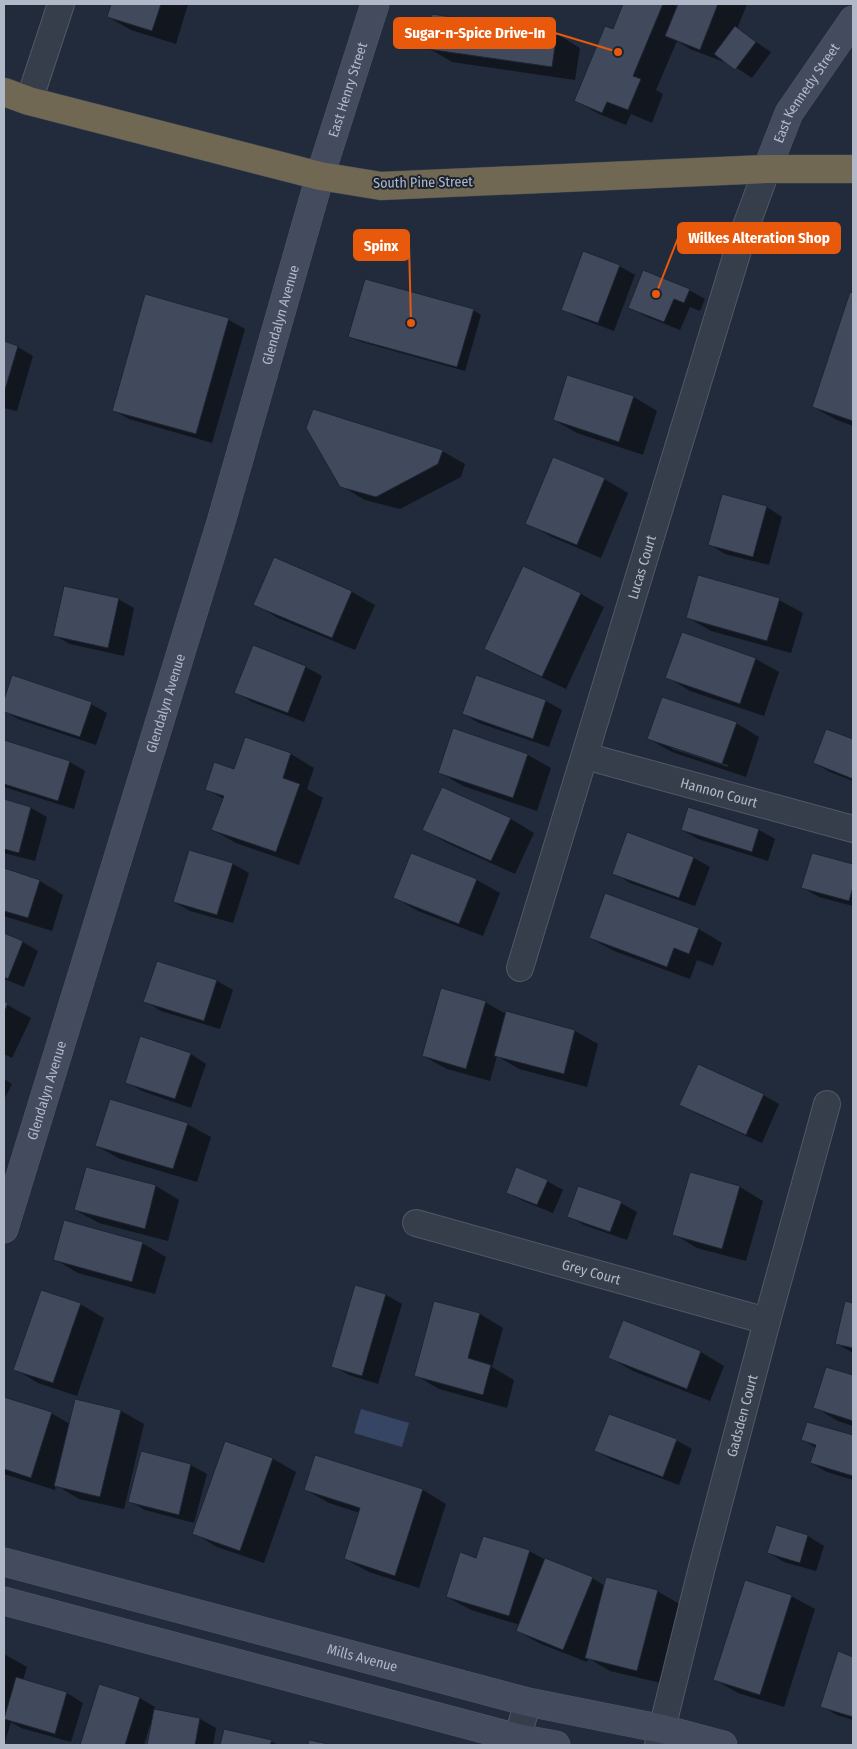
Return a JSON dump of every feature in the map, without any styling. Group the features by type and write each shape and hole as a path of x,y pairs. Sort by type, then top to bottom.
{"highway":[{"name":"South Pine Street","path":"16,97 320,176 381,186 767,169 853,169"}],"street":[{"path":"16,97 61,4"},
{"name":"East Henry Street","path":"320,176 375,4"},
{"name":"East Kennedy Street","path":"767,169 789,113 853,20"},
{"name":"Lucas Court","path":"520,968 742,237 767,169"},
{"name":"Glendalyn Avenue","path":"4,1229 221,522 320,176"},
{"name":"Hannon Court","path":"585,756 853,829"},
{"name":"Gadsden Court","path":"660,1737 702,1567 827,1104"},
{"name":"Grey Court","path":"416,1223 767,1321"},
{"name":"Mills Avenue","path":"4,1562 660,1737 723,1745"},
{"path":"4,1601 516,1741 556,1745"},
{"path":"516,1741 528,1702"}],"water":[{"path":"361,1409 409,1423 402,1447 354,1433"}],"building":[{"path":"111,4 161,4 152,31 107,17"},
{"path":"623,4 663,4 633,76 641,79 628,110 607,102 602,113 574,101 605,26 613,29"},
{"path":"678,4 718,4 700,50 665,36"},
{"path":"432,14 557,33 552,67 427,49"},
{"path":"735,26 756,42 735,70 714,54"},
{"path":"583,251 620,265 598,323 561,310"},
{"path":"643,270 690,289 684,303 674,299 664,322 628,308"},
{"path":"365,279 474,309 457,367 348,337"},
{"path":"850,292 853,293 853,421 812,407"},
{"path":"145,294 229,318 196,434 112,411"},
{"path":"4,341 18,346 4,393"},
{"path":"567,375 634,396 619,442 553,420"},
{"path":"313,409 443,450 438,464 376,497 340,487 306,428"},
{"path":"553,457 605,478 577,545 525,524"},
{"path":"722,494 767,506 753,557 708,545"},
{"path":"274,557 352,591 332,638 253,605"},
{"path":"523,566 581,593 542,677 484,649"},
{"path":"698,575 780,598 767,641 686,618"},
{"path":"64,586 119,598 108,648 53,636"},
{"path":"682,632 756,658 740,704 665,678"},
{"path":"253,645 306,666 288,713 234,693"},
{"path":"12,675 92,702 80,737 4,712 4,700"},
{"path":"476,675 546,700 533,739 462,714"},
{"path":"662,697 737,722 722,764 647,739"},
{"path":"453,728 528,754 513,798 438,773"},
{"path":"826,729 853,739 853,779 813,763"},
{"path":"245,737 291,753 283,778 300,784 276,852 211,830 224,796 205,790 214,762 234,769"},
{"path":"4,740 70,761 58,801 4,784"},
{"path":"442,787 511,818 491,861 422,830"},
{"path":"4,799 31,807 19,853 4,849"},
{"path":"688,807 759,829 752,852 681,830"},
{"path":"627,832 694,857 679,898 612,874"},
{"path":"189,850 233,863 217,915 173,902"},
{"path":"411,853 477,879 459,924 393,898"},
{"path":"812,853 853,864 853,887 849,901 801,888"},
{"path":"4,868 40,880 28,918 4,911"},
{"path":"605,893 699,928 689,954 674,948 667,967 589,938"},
{"path":"4,933 23,941 8,979 4,977"},
{"path":"157,961 217,980 204,1021 143,1002"},
{"path":"441,988 486,1001 466,1069 422,1056"},
{"path":"4,1001 8,1003 4,1012"},
{"path":"506,1011 575,1030 564,1074 494,1056"},
{"path":"140,1036 191,1053 175,1099 125,1083"},
{"path":"698,1064 764,1094 746,1135 679,1105"},
{"path":"110,1099 188,1123 173,1169 95,1146"},
{"path":"86,1167 156,1185 145,1229 74,1210"},
{"path":"516,1167 548,1180 537,1205 506,1193"},
{"path":"690,1172 740,1186 722,1249 672,1235"},
{"path":"578,1186 622,1201 610,1232 567,1217"},
{"path":"64,1220 143,1242 132,1282 53,1260"},
{"path":"355,1285 386,1294 362,1376 331,1367"},
{"path":"41,1290 81,1303 53,1383 13,1370"},
{"path":"434,1301 480,1313 468,1358 491,1365 483,1395 414,1376"},
{"path":"845,1301 853,1303 853,1348 835,1344"},
{"path":"623,1320 701,1351 687,1389 608,1358"},
{"path":"826,1367 853,1375 853,1421 813,1408"},
{"path":"4,1397 52,1412 31,1478 4,1469"},
{"path":"75,1399 121,1410 100,1497 54,1486"},
{"path":"609,1414 677,1439 663,1477 594,1451"},
{"path":"807,1422 853,1435 853,1476 810,1463 816,1445 801,1440"},
{"path":"225,1441 273,1458 240,1551 192,1534"},
{"path":"141,1451 191,1464 179,1515 128,1502"},
{"path":"315,1455 423,1489 395,1576 344,1559 360,1508 304,1490"},
{"path":"776,1525 808,1535 800,1563 767,1553"},
{"path":"483,1536 530,1550 509,1616 446,1597 460,1552 476,1558"},
{"path":"545,1558 593,1577 563,1650 516,1631"},
{"path":"606,1577 658,1590 637,1671 585,1658"},
{"path":"745,1580 792,1595 760,1695 713,1680"},
{"path":"838,1651 853,1657 853,1717 820,1707"},
{"path":"16,1677 67,1692 55,1734 4,1719"},
{"path":"99,1684 140,1697 125,1745 80,1745"},
{"path":"154,1709 200,1718 195,1745 147,1745"},
{"path":"224,1729 272,1740 270,1745 220,1745"},
{"path":"309,1740 333,1745 308,1745"}],"place":[{"name":"Sugar-n-Spice Drive-In","path":"618,52"},
{"name":"Wilkes Alteration Shop","path":"656,294"},
{"name":"Spinx","path":"411,323"}]}
